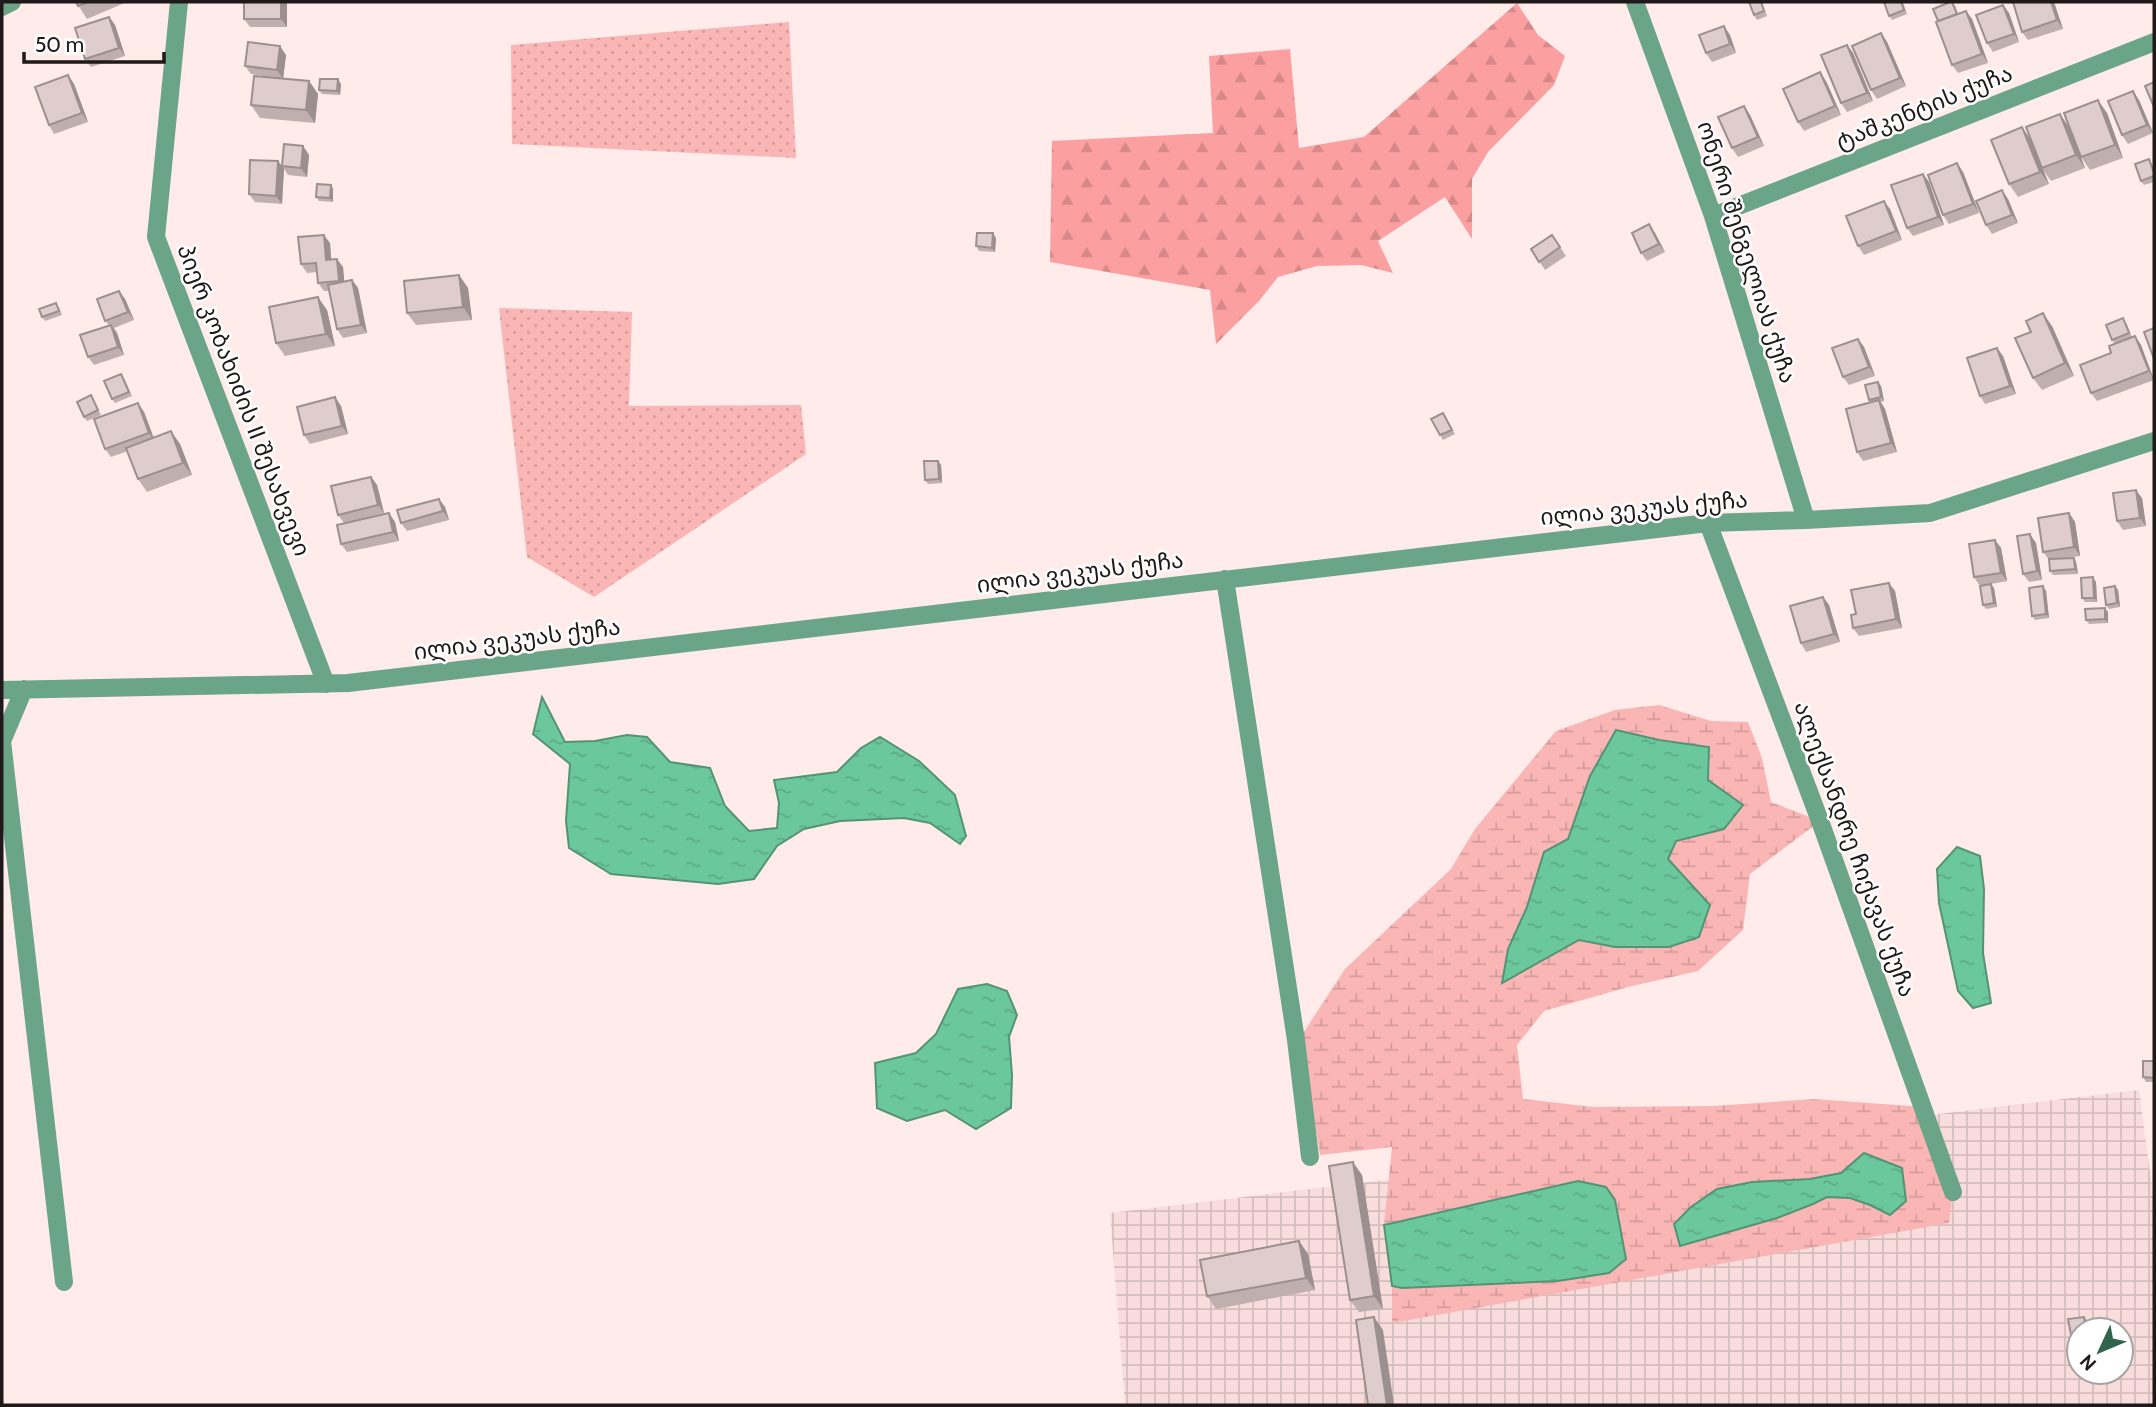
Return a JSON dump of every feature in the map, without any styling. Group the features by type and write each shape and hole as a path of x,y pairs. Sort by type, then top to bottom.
{"street":[{"path":"2,7 12,2"},
{"name":"პიერ კობახიძის II შესახვევი","path":"179,2 156,237 326,684"},
{"name":"ონერი შენგელიას ქუჩა","path":"1635,2 1713,216 1806,520"},
{"name":"ტაშკენტის ქუჩა","path":"1713,216 2154,42"},
{"name":"ილია ვეკუას ქუჩა","path":"2,690 348,683 1708,523 1930,513 2154,441"},
{"name":"ალექსანდრე ჩიქავას ქუჩა","path":"1708,523 1821,821 1953,1192"},
{"path":"1225,579 1294,1026 1310,1157"},
{"path":"24,689 2,741 64,1282"}],"shaded area":[{"path":"2139,1090 2154,1204 2154,1405 1125,1405 1110,1213"}],"green space":[{"path":"1517,3 1538,35 1565,56 1554,85 1488,152 1472,179 1472,239 1445,197 1378,241 1393,273 1361,265 1317,266 1278,277 1259,301 1216,344 1210,290 1050,262 1052,141 1213,133 1209,56 1290,49 1299,148 1364,137"},
{"path":"789,22 796,158 512,144 511,45"},
{"path":"499,308 632,312 629,406 801,405 806,454 594,597 527,557"},
{"path":"1659,705 1711,721 1748,722 1762,758 1771,802 1820,821 1750,874 1743,930 1698,971 1628,987 1544,1011 1517,1045 1523,1099 1593,1107 1714,1106 1814,1099 1923,1107 1953,1192 1949,1223 1392,1323 1392,1286 1384,1225 1392,1147 1320,1155 1300,1038 1345,969 1451,869 1475,829 1556,731 1615,710"}],"water":[{"path":"542,697 565,742 595,741 627,735 647,737 670,762 710,768 725,806 749,831 777,828 779,803 774,780 837,772 861,748 880,737 919,761 955,795 966,836 960,844 930,823 904,818 840,821 804,829 777,846 754,879 718,884 611,874 569,848 566,821 570,764 533,734"},
{"path":"1616,730 1659,740 1709,747 1708,780 1743,805 1724,829 1676,841 1668,859 1710,905 1699,937 1669,947 1615,947 1579,940 1502,983 1508,949 1527,907 1544,852 1568,839 1590,776"},
{"path":"1957,847 1980,856 1984,889 1983,953 1991,1003 1973,1008 1958,991 1939,903 1937,869"},
{"path":"987,984 1007,991 1017,1015 1009,1037 1011,1108 976,1129 945,1110 907,1121 877,1108 875,1063 916,1053 936,1034 958,989"},
{"path":"1864,1153 1902,1168 1906,1201 1890,1215 1850,1198 1827,1197 1777,1218 1680,1246 1674,1224 1691,1207 1717,1189 1752,1182 1810,1179 1841,1173"},
{"path":"1578,1181 1606,1187 1615,1200 1626,1259 1609,1273 1558,1281 1402,1288 1392,1286 1384,1225"}],"building":[{"path":"244,2 281,2 281,19 244,19"},
{"path":"1749,2 1761,2 1764,11 1754,15"},
{"path":"1884,2 1901,2 1904,10 1889,16"},
{"path":"1950,2 1957,14 1938,21 1933,9"},
{"path":"2013,2 2051,2 2057,20 2022,32"},
{"path":"2003,5 2014,34 1987,43 1976,15"},
{"path":"1966,11 1982,54 1952,65 1936,22"},
{"path":"109,17 119,48 85,59 75,28"},
{"path":"1724,26 1730,44 1706,53 1699,35"},
{"path":"1881,33 1900,78 1871,90 1852,46"},
{"path":"248,42 280,46 277,70 245,66"},
{"path":"1847,45 1867,93 1841,103 1821,55"},
{"path":"1820,72 1835,106 1798,122 1783,89"},
{"path":"68,75 82,113 49,125 35,87"},
{"path":"254,76 309,81 306,110 251,105"},
{"path":"320,79 338,79 337,91 319,90"},
{"path":"2154,82 2154,107 2145,86"},
{"path":"2133,91 2147,125 2122,135 2108,101"},
{"path":"2098,100 2115,145 2081,157 2064,113"},
{"path":"1744,106 1758,137 1732,148 1718,117"},
{"path":"2060,114 2076,155 2042,168 2026,127"},
{"path":"2022,127 2040,172 2009,184 1991,140"},
{"path":"284,144 303,146 301,168 282,166"},
{"path":"2149,159 2154,176 2141,181 2135,164"},
{"path":"250,160 278,161 276,196 249,194"},
{"path":"1957,163 1973,204 1943,215 1928,175"},
{"path":"1923,174 1938,217 1907,228 1891,185"},
{"path":"317,184 331,185 330,198 316,197"},
{"path":"2002,190 2012,215 1986,225 1976,201"},
{"path":"1884,201 1896,231 1858,246 1846,216"},
{"path":"1649,224 1659,244 1641,253 1632,233"},
{"path":"977,233 993,233 992,248 976,246"},
{"path":"324,235 326,260 337,259 339,281 318,283 316,263 301,264 298,237"},
{"path":"1552,235 1560,247 1539,262 1531,249"},
{"path":"459,275 463,307 407,313 404,281"},
{"path":"352,280 361,325 337,329 328,285"},
{"path":"119,291 128,312 105,321 97,299"},
{"path":"318,297 326,334 276,343 269,307"},
{"path":"56,303 59,311 42,317 39,309"},
{"path":"2043,313 2065,363 2033,378 2015,338 2031,332 2026,321"},
{"path":"2123,318 2129,333 2112,340 2106,325"},
{"path":"111,325 118,347 88,357 80,335"},
{"path":"2154,328 2154,359 2144,332"},
{"path":"2135,336 2149,371 2091,393 2080,365 2111,353 2109,346"},
{"path":"1858,339 1869,367 1843,377 1832,348"},
{"path":"1997,348 2010,386 1980,396 1967,358"},
{"path":"121,374 129,392 112,399 104,381"},
{"path":"1878,382 1881,397 1869,400 1865,385"},
{"path":"91,395 98,410 84,417 77,402"},
{"path":"335,397 342,426 304,435 297,407"},
{"path":"1879,400 1891,443 1857,452 1846,409"},
{"path":"138,403 149,433 105,449 94,419"},
{"path":"1443,413 1452,430 1440,435 1431,419"},
{"path":"171,431 183,463 138,479 126,448"},
{"path":"924,461 938,461 939,479 925,480"},
{"path":"371,477 378,505 338,515 331,486"},
{"path":"2136,490 2140,518 2117,521 2113,493"},
{"path":"439,499 443,511 401,523 397,510"},
{"path":"389,513 393,532 341,544 337,525"},
{"path":"2069,513 2074,547 2043,552 2038,518"},
{"path":"2030,534 2037,571 2023,574 2017,536"},
{"path":"1995,540 2001,573 1974,577 1969,544"},
{"path":"2074,558 2075,569 2050,571 2049,559"},
{"path":"2093,577 2094,598 2082,598 2081,578"},
{"path":"1889,583 1896,619 1853,628 1851,615 1856,614 1851,590"},
{"path":"1991,584 1994,603 1983,605 1980,586"},
{"path":"2043,586 2046,614 2032,616 2029,588"},
{"path":"2115,586 2117,603 2106,605 2104,588"},
{"path":"1823,597 1834,634 1801,643 1790,606"},
{"path":"2105,608 2105,619 2086,620 2085,609"},
{"path":"2143,1061 2154,1061 2154,1078 2143,1077"},
{"path":"1353,1162 1374,1296 1350,1300 1329,1166"},
{"path":"1299,1241 1306,1278 1207,1296 1200,1260"},
{"path":"1374,1317 1387,1405 1368,1405 1356,1320"}]}
